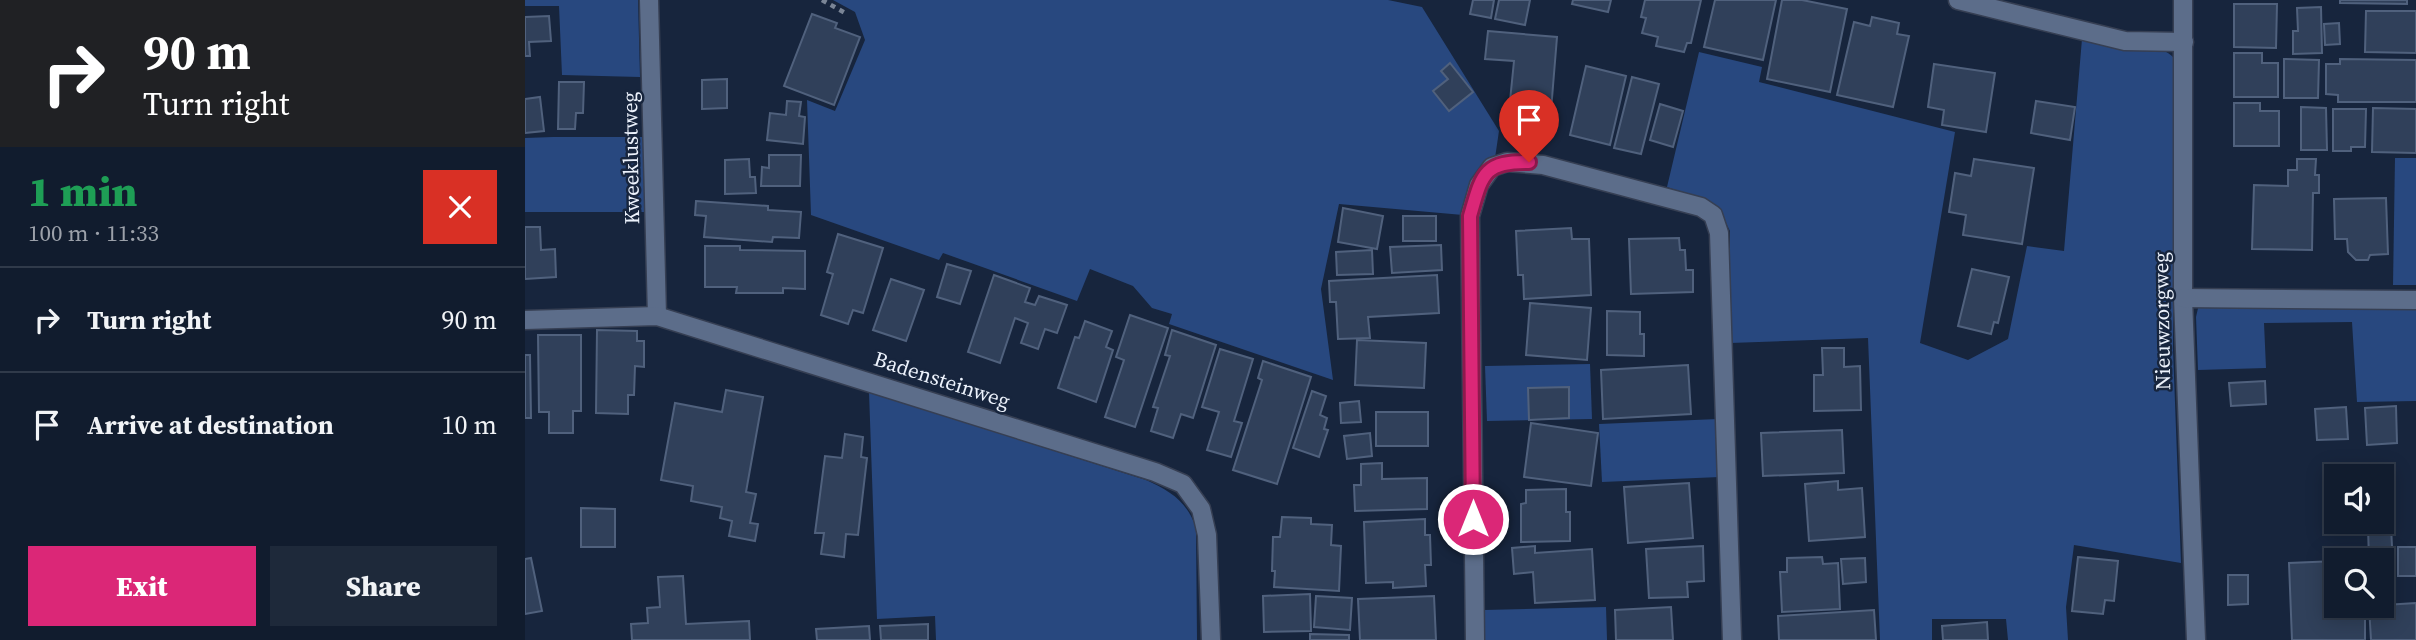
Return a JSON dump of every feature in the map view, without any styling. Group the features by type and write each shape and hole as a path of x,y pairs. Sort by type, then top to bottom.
{"street":[{"name":"Kweeklustweg","path":"649,0 657,316"},
{"path":"1958,0 2125,41 2184,42"},
{"name":"Nieuwzorgweg","path":"2183,0 2183,298 2196,640"},
{"path":"1475,640 1470,216 1479,185 1492,167 1507,162 1529,162 1570,172 1701,207 1713,215 1719,233 1732,640"},
{"path":"2183,298 2416,300"},
{"name":"Badensteinweg","path":"525,320 657,316 1155,472 1183,484 1201,509 1207,535 1211,640"}],"path":[{"path":"822,0 848,14"}],"shaded area":[{"path":"525,0 638,0 640,77 562,75 559,6 525,6"},
{"path":"833,0 1388,0 1422,7 1499,131 1495,158 1463,215 1339,204 1321,289 1333,380 1169,324 1172,314 1152,308 1133,286 1090,269 1077,301 943,253 939,260 811,215 807,100 835,111 865,40 855,12"},
{"path":"2082,39 2133,51 2163,50 2174,58 2173,349 2181,563 2074,545 2066,607 2068,640 2008,640 2006,619 1932,619 1932,640 1880,640 1868,338 1730,343 1730,231 1712,205 1667,187 1699,52 1762,67 1759,82 1955,132 1920,343 1968,360 2008,339 2027,246 2064,251"},
{"path":"644,137 647,212 525,212 525,138"},
{"path":"2395,158 2416,158 2416,285 2393,285"},
{"path":"2416,297 2416,401 2357,402 2352,322 2264,323 2266,368 2198,370 2196,317 2199,304"},
{"path":"1590,364 1592,419 1487,421 1485,366"},
{"path":"869,392 1146,480 1170,493 1183,504 1196,528 1197,640 936,640 935,616 877,619"},
{"path":"1718,419 1720,477 1602,482 1599,424"},
{"path":"1606,607 1607,640 1485,640 1484,610"}],"building":[{"path":"1473,0 1494,0 1491,18 1470,14"},
{"path":"1499,0 1530,0 1525,25 1495,19"},
{"path":"1573,0 1611,0 1608,12 1572,4"},
{"path":"1645,0 1701,0 1691,43 1687,43 1684,52 1656,46 1658,37 1642,33 1646,18 1641,17"},
{"path":"1715,0 1776,0 1763,60 1704,47"},
{"path":"1782,0 1802,0 1847,9 1830,92 1767,79"},
{"path":"2340,0 2407,0 2407,4 2340,3"},
{"path":"2234,4 2277,4 2276,48 2234,47"},
{"path":"2321,7 2322,53 2293,54 2293,31 2298,31 2297,8"},
{"path":"2366,11 2416,11 2416,53 2365,52"},
{"path":"812,14 837,23 835,28 860,37 834,105 784,86"},
{"path":"549,16 551,41 529,42 530,56 525,56 525,17"},
{"path":"1872,17 1899,23 1897,34 1909,36 1893,107 1837,95 1854,22 1870,26"},
{"path":"2339,23 2340,44 2325,45 2324,24"},
{"path":"1488,31 1557,37 1549,135 1536,134 1536,130 1525,130 1526,123 1508,121 1514,61 1485,59"},
{"path":"2234,53 2262,53 2262,63 2278,63 2278,97 2234,97"},
{"path":"2284,59 2319,60 2318,98 2284,98"},
{"path":"2340,59 2416,60 2416,102 2338,102 2338,95 2326,94 2326,64 2340,64"},
{"path":"1450,63 1473,92 1449,111 1433,91 1448,79 1441,71"},
{"path":"1934,64 1995,73 1986,132 1942,125 1944,110 1928,107"},
{"path":"1586,66 1626,76 1610,145 1570,135"},
{"path":"1632,77 1659,84 1641,154 1614,148"},
{"path":"727,79 727,108 702,109 702,80"},
{"path":"559,82 584,82 583,113 576,113 575,129 558,129"},
{"path":"540,97 544,131 525,133 525,99"},
{"path":"787,101 801,102 799,116 805,117 803,144 767,140 770,113 786,115"},
{"path":"2036,101 2075,107 2070,140 2031,133"},
{"path":"2234,103 2260,103 2260,111 2279,111 2279,146 2234,146"},
{"path":"1660,104 1683,111 1673,147 1650,140"},
{"path":"2301,107 2326,108 2327,150 2301,150"},
{"path":"2373,108 2416,109 2416,153 2372,152"},
{"path":"2333,109 2366,109 2365,147 2351,147 2351,151 2333,151"},
{"path":"769,155 801,155 800,186 761,186 762,167 769,168"},
{"path":"749,159 750,177 755,177 756,193 725,194 725,160"},
{"path":"1974,159 2034,168 2022,244 1963,235 1966,215 1949,212 1955,173 1971,176"},
{"path":"2297,159 2316,159 2315,175 2319,175 2319,193 2313,193 2312,250 2252,249 2254,185 2288,186 2288,170 2297,170"},
{"path":"2386,198 2388,254 2370,255 2368,260 2356,260 2348,252 2347,239 2335,239 2334,199"},
{"path":"696,201 768,206 768,210 801,212 799,238 773,237 772,242 704,237 706,216 695,215"},
{"path":"1343,208 1383,216 1377,249 1338,242"},
{"path":"1403,216 1436,216 1436,241 1403,241"},
{"path":"525,227 540,227 541,250 555,249 556,277 525,279"},
{"path":"1571,228 1572,239 1589,239 1591,295 1524,299 1523,275 1518,275 1516,231"},
{"path":"838,234 883,248 863,313 853,310 848,324 821,315 833,274 827,272"},
{"path":"1679,238 1680,250 1685,250 1686,270 1693,270 1693,292 1631,294 1629,239"},
{"path":"1441,245 1442,270 1392,273 1390,247"},
{"path":"705,246 740,246 740,250 805,251 805,289 783,288 783,293 736,293 737,287 705,287"},
{"path":"1372,250 1373,274 1337,275 1336,252"},
{"path":"947,264 971,271 960,304 937,297"},
{"path":"1972,269 2009,277 1998,323 1994,322 1991,334 1958,326"},
{"path":"994,275 1030,288 1025,302 1035,305 1039,296 1067,305 1057,333 1045,329 1038,349 1021,343 1028,323 1015,318 1000,363 968,352"},
{"path":"1437,275 1439,313 1368,317 1370,338 1338,339 1336,302 1330,302 1329,281"},
{"path":"891,279 924,290 906,341 873,330"},
{"path":"1530,303 1591,308 1587,360 1526,355"},
{"path":"1607,311 1640,312 1644,356 1607,355"},
{"path":"1130,315 1168,328 1135,427 1105,417 1124,360 1116,357"},
{"path":"1085,321 1112,331 1106,347 1113,350 1096,402 1058,388 1075,337 1079,338"},
{"path":"597,330 637,331 637,341 644,341 644,367 635,366 634,395 628,395 628,414 596,413"},
{"path":"1172,330 1216,345 1193,418 1181,414 1173,438 1151,431 1158,408 1153,407 1170,356 1165,355"},
{"path":"538,335 581,335 581,411 573,411 573,433 549,433 549,412 539,412"},
{"path":"1357,340 1426,343 1424,388 1355,385"},
{"path":"1822,348 1844,348 1844,367 1860,366 1861,410 1814,411 1814,375 1823,375"},
{"path":"1220,349 1253,359 1234,421 1242,423 1231,457 1207,450 1219,412 1202,407"},
{"path":"525,355 530,355 531,418 525,418"},
{"path":"1263,361 1311,377 1277,484 1233,470 1262,380 1258,378"},
{"path":"1688,365 1691,414 1603,419 1601,370"},
{"path":"2265,381 2266,404 2231,406 2229,383"},
{"path":"1569,387 1569,418 1529,420 1528,388"},
{"path":"726,390 763,397 746,492 756,494 750,523 758,524 755,541 729,536 732,521 720,518 722,507 691,501 693,486 661,480 675,403 722,412"},
{"path":"1312,391 1326,396 1320,415 1327,418 1324,429 1328,430 1319,457 1293,448"},
{"path":"1359,401 1361,422 1341,423 1340,403"},
{"path":"2396,406 2397,443 2367,445 2365,408"},
{"path":"2346,407 2348,439 2317,440 2315,409"},
{"path":"1376,412 1428,412 1428,446 1376,446"},
{"path":"1531,423 1598,433 1591,486 1524,477"},
{"path":"1842,430 1844,473 1763,476 1761,433"},
{"path":"1370,433 1372,456 1347,459 1344,436"},
{"path":"845,434 863,437 861,457 867,458 858,535 846,534 844,557 821,554 824,533 815,533 825,456 842,458"},
{"path":"1382,463 1382,479 1427,478 1427,509 1355,511 1354,485 1361,485 1361,464"},
{"path":"1838,481 1838,490 1862,488 1865,537 1809,541 1805,484"},
{"path":"1689,483 1693,538 1628,543 1624,487"},
{"path":"1566,489 1566,512 1570,512 1570,541 1521,542 1521,504 1526,503 1526,490"},
{"path":"581,508 615,509 615,547 581,547"},
{"path":"1282,517 1311,518 1311,524 1332,525 1331,545 1341,546 1339,591 1274,587 1273,537 1280,537"},
{"path":"1425,519 1425,535 1430,535 1431,565 1425,565 1426,586 1393,588 1393,582 1366,583 1364,522"},
{"path":"2368,534 2391,534 2392,548 2369,548"},
{"path":"1535,546 1535,553 1592,549 1595,600 1535,603 1533,572 1514,574 1512,548"},
{"path":"1703,546 1704,581 1687,582 1688,597 1649,598 1646,549"},
{"path":"2398,547 2416,547 2416,576 2398,576"},
{"path":"1822,557 1823,564 1838,563 1840,609 1782,612 1780,572 1787,572 1787,558"},
{"path":"2078,557 2118,561 2114,601 2105,600 2103,614 2072,611"},
{"path":"531,558 542,611 525,614 525,559"},
{"path":"1865,558 1866,582 1843,584 1841,559"},
{"path":"2324,562 2324,618 2365,618 2365,640 2292,640 2289,563"},
{"path":"2228,575 2248,575 2248,604 2228,605"},
{"path":"683,576 686,624 749,621 750,640 632,640 631,624 648,623 647,608 660,607 658,577"},
{"path":"1310,594 1311,631 1264,632 1263,596"},
{"path":"1316,596 1352,598 1350,630 1314,627"},
{"path":"1434,596 1436,640 1360,640 1358,599"},
{"path":"2416,603 2416,640 2371,640 2370,618 2394,618 2394,604"},
{"path":"1671,607 1673,640 1616,640 1615,610"},
{"path":"1874,610 1876,640 1779,640 1778,616"},
{"path":"1987,622 1988,640 1943,640 1942,626"},
{"path":"928,624 928,640 881,640 880,626"},
{"path":"869,626 870,640 817,640 816,629"},
{"path":"1310,634 1349,635 1349,640 1310,640"}],"route":[{"path":"1473,519 1470,216 1479,185 1492,167 1507,162 1529,162"}]}
